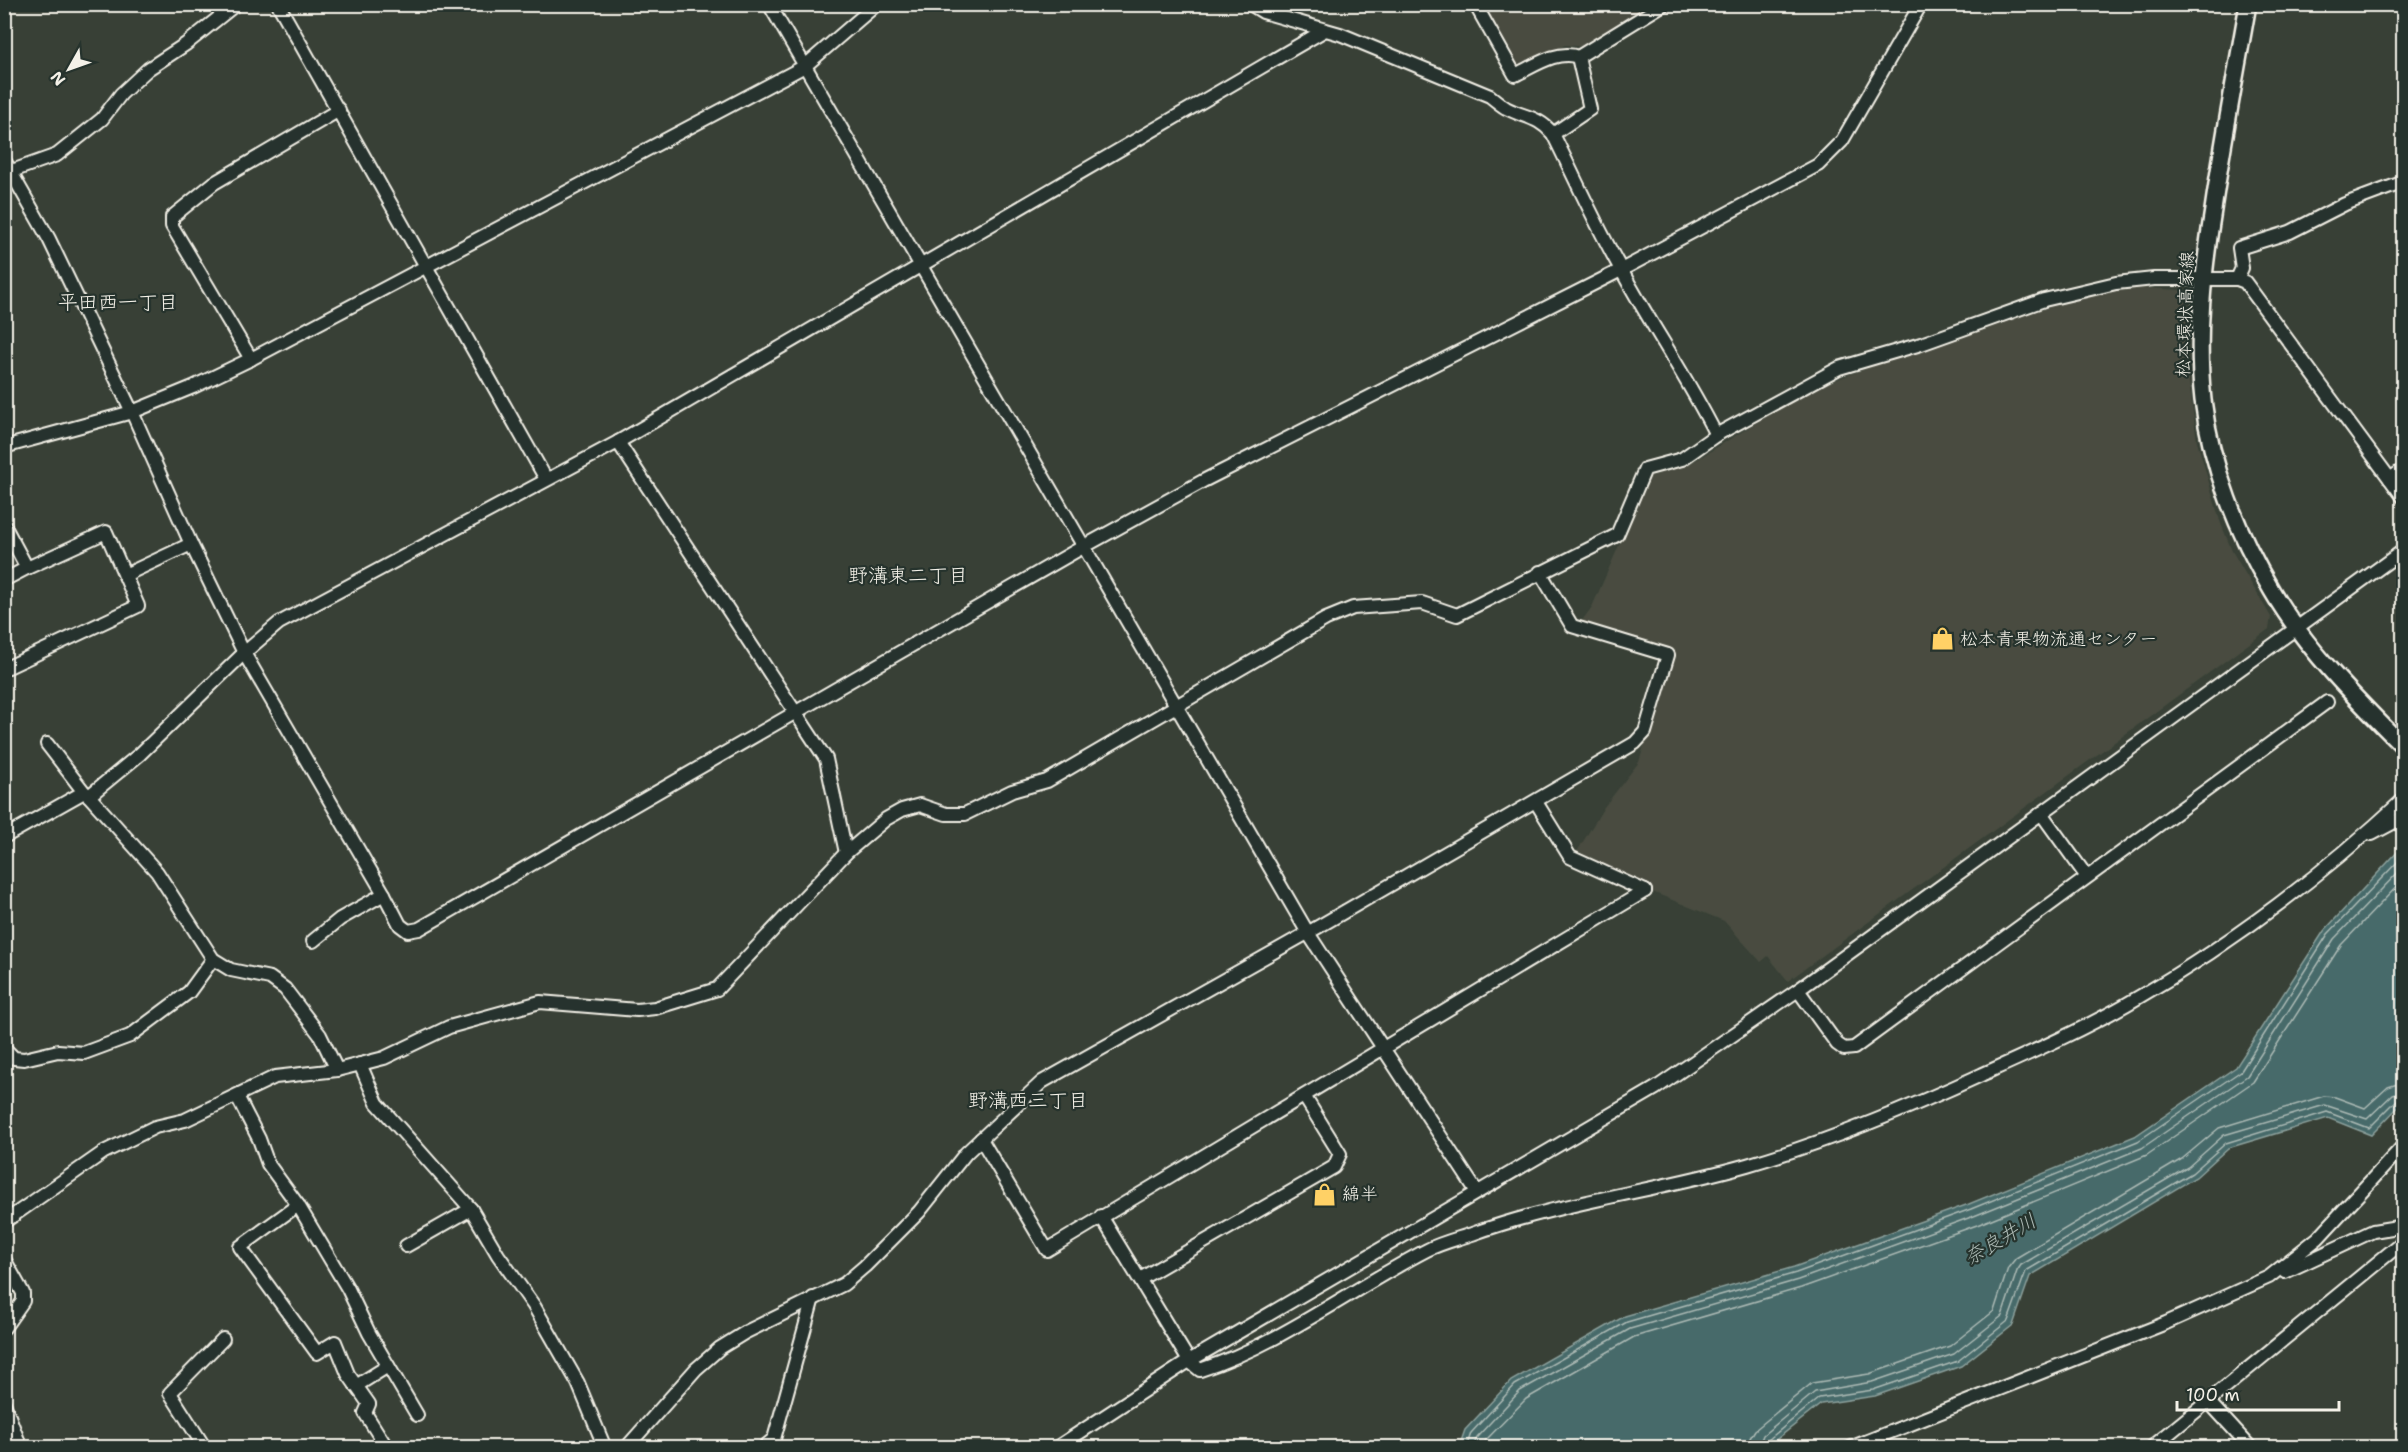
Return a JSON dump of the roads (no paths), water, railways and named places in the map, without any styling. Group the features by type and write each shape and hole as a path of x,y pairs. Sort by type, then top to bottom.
{"main road":[{"name":"松本環状高家線","path":"2248,4 2218,170 2202,280 2199,352 2207,423 2216,460 2247,545 2271,591 2297,628 2403,747"}],"street":[{"path":"12,171 57,155 102,119 121,94 148,69 186,44 236,4"},
{"path":"278,4 546,479"},
{"path":"769,4 1308,933 1477,1192"},
{"path":"4,447 132,412 193,387 251,359 805,66 877,4"},
{"path":"1250,4 1263,12 1340,33 1490,96 1507,108 1533,117 1546,125 1553,134 1621,270 1667,351 1693,389 1716,435"},
{"path":"1475,4 1515,75 1556,56 1570,54 1578,57"},
{"path":"1578,57 1664,4"},
{"path":"4,160 49,239 244,653 400,925 408,931 419,929 1085,546 1203,481 1621,270 1824,160 1842,141 1921,4"},
{"path":"4,837 87,794 140,754 244,653 279,623 618,442 1325,30"},
{"path":"1553,134 1590,109 1578,57"},
{"path":"251,359 172,226 172,216 214,183 339,110"},
{"path":"2237,279 2242,268 2239,248 2290,232 2345,204 2403,182"},
{"path":"4,1222 104,1152 155,1127 185,1120 275,1077 337,1070 384,1058 449,1027 534,1004 637,1010 655,1008 717,988 846,853 886,819 902,810 920,805 946,814 965,814 1012,791 1047,781 1326,619 1353,608 1422,603 1457,615 1617,535 1645,469 1682,459 1716,435 1839,368 1921,344 2044,300 2116,283 2154,279 2237,279 2245,282 2403,498"},
{"path":"618,442 826,759 846,853"},
{"path":"2390,479 2403,469"},
{"path":"4,525 27,568"},
{"path":"4,579 106,532 138,606 4,669"},
{"path":"125,575 191,544"},
{"path":"1056,1448 1189,1361 1656,1088 1798,990 2403,550"},
{"path":"626,1448 696,1369 720,1348 746,1332 844,1284 865,1266 919,1212 966,1153 1042,1082 1308,933 1635,743 1645,732 1668,655 1572,626 1540,572"},
{"path":"1798,990 1837,1044 1844,1049 1854,1048 2327,702"},
{"path":"47,744 87,794 157,872 213,959 231,970 270,978 285,988 320,1035 337,1070"},
{"path":"1101,1216 1189,1361 1200,1370 1262,1342 1431,1249 1505,1222 1749,1165 1923,1102 2042,1047 2126,1005 2255,922 2317,875 2403,799"},
{"path":"981,1139 1047,1250 1645,891 1570,856 1536,802"},
{"path":"2041,813 2087,877"},
{"path":"2360,839 2403,817"},
{"path":"313,941 340,919 384,894"},
{"path":"5,1050 14,1058 24,1059 58,1051 84,1053 130,1036 189,992 213,959"},
{"path":"360,1064 378,1103 471,1209 498,1255 534,1306 578,1383 604,1448"},
{"path":"237,1096 268,1164 298,1205 348,1289 369,1334 417,1415"},
{"path":"1140,1279 1334,1167 1340,1154 1304,1096"},
{"path":"2269,1277 2318,1238 2403,1145"},
{"path":"298,1205 240,1247 317,1353 335,1342 348,1374 369,1404 365,1413 387,1448"},
{"path":"406,1246 471,1209"},
{"path":"1850,1448 2166,1323 2373,1231 2403,1226"},
{"path":"2151,1448 2403,1241"},
{"path":"4,1259 23,1293 23,1301 4,1328"},
{"path":"763,1448 774,1439 813,1298"},
{"path":"205,1448 170,1393 223,1340"},
{"path":"356,1386 388,1366"},
{"path":"2208,1401 2251,1448"},
{"path":"4,1403 21,1448"}],"water":[{"name":"奈良井川","path":"2403,846 2403,1102 2371,1135 2328,1118 2228,1148 2196,1177 2030,1276 2013,1325 1961,1366 1875,1396 1821,1404 1767,1447 1459,1447 1465,1430 1511,1381 1625,1316 1794,1267 1969,1204 2135,1136 2236,1067 2324,931"}],"place":[{"name":"松本青果物流通センター","path":"1942,639"},
{"name":"綿半","path":"1324,1194"}],"district":[{"name":"平田西一丁目","path":"118,302"},
{"name":"野溝東二丁目","path":"908,575"},
{"name":"野溝西三丁目","path":"1028,1100"}]}
